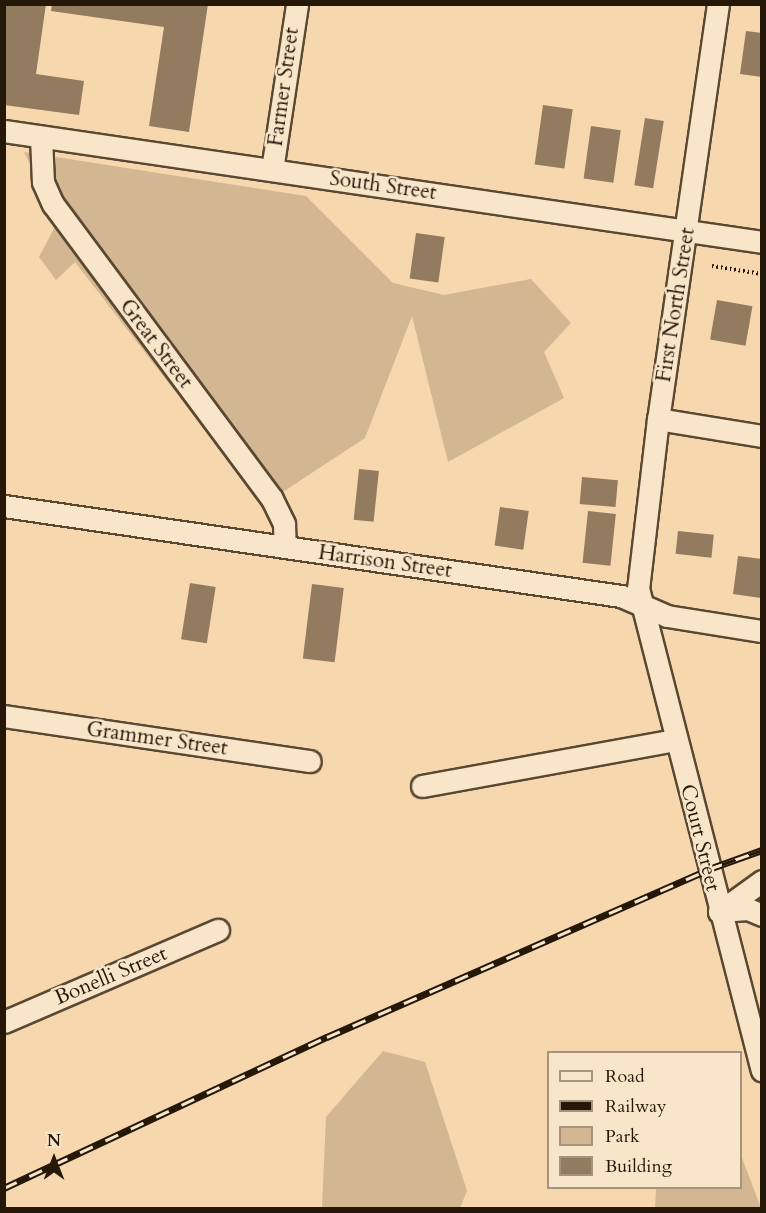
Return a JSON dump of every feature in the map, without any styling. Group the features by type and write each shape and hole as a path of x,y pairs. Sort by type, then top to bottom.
{"street":[{"name":"Farmer Street","path":"272,170 297,4"},
{"name":"First North Street","path":"642,605 638,588 658,419 687,231 718,4"},
{"name":"South Street","path":"4,131 762,242"},
{"name":"Great Street","path":"41,136 43,182 53,204 272,499 284,524 285,547"},
{"path":"658,419 762,436"},
{"name":"Harrison Street","path":"4,506 621,596 667,616 762,631"},
{"name":"Court Street","path":"642,605 718,912 762,1070"},
{"name":"Grammer Street","path":"4,716 310,761"},
{"path":"422,786 675,740"},
{"path":"718,912 762,881"},
{"path":"718,912 748,909 762,915"},
{"name":"Bonelli Street","path":"4,1022 218,930"}],"path":[{"path":"712,266 762,274"}],"green space":[{"path":"24,152 306,196 393,283 444,295 531,279 571,323 544,352 564,398 448,462 412,316 365,438 263,505 75,262 56,280 39,257 57,223"},
{"path":"383,1051 425,1062 467,1191 460,1208 322,1208 326,1117"},
{"path":"742,1158 761,1208 655,1208 656,1189 742,1189"}],"building":[{"path":"5,4 46,4 36,74 84,81 79,115 4,105"},
{"path":"52,4 208,4 189,132 149,126 164,27 51,11"},
{"path":"746,31 762,33 762,77 740,74"},
{"path":"543,105 573,109 564,169 535,164"},
{"path":"645,118 664,121 653,188 634,185"},
{"path":"591,126 621,130 613,183 584,178"},
{"path":"416,233 445,237 438,283 410,279"},
{"path":"717,300 752,306 746,346 710,339"},
{"path":"359,469 379,471 374,522 354,520"},
{"path":"582,477 618,480 616,507 580,504"},
{"path":"500,507 529,511 523,550 495,546"},
{"path":"588,511 616,514 610,566 583,563"},
{"path":"678,531 714,535 711,558 676,554"},
{"path":"738,556 762,559 761,598 733,594"},
{"path":"190,583 216,587 207,643 181,639"},
{"path":"312,584 344,588 335,662 303,658"}],"railway":[{"path":"4,1188 327,1037 709,869 762,850"}]}
